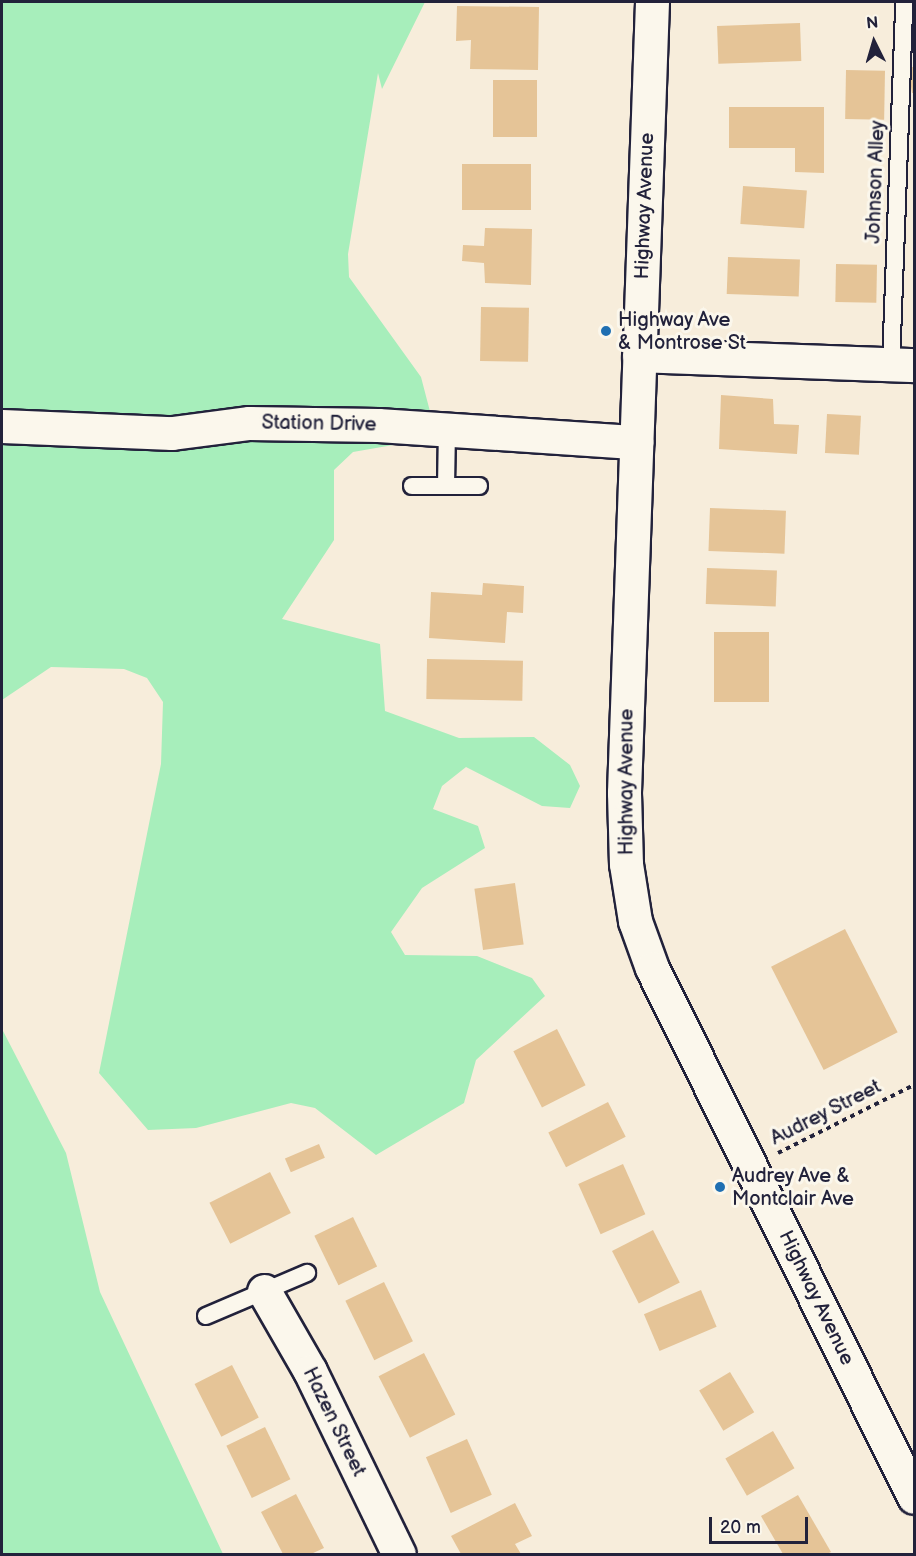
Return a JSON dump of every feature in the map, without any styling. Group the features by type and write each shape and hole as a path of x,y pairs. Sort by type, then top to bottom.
{"main road":[{"name":"Highway Avenue","path":"652,2 624,793 626,864 635,921 652,968 915,1497"},
{"path":"639,355 903,365"},
{"name":"Station Drive","path":"2,426 172,433 249,423 447,429 636,442"},
{"name":"Hazen Street","path":"264,1291 310,1371 399,1554"}],"lane":[{"name":"Johnson Alley","path":"903,365 904,2"},
{"path":"446,486 447,429"},
{"path":"412,486 479,486"},
{"path":"206,1316 307,1273"}],"path":[{"name":"Audrey Street","path":"751,1167 915,1085"}],"green space":[{"path":"2,2 425,2 382,89 378,73 348,254 349,277 421,377 433,423 416,441 353,452 334,470 334,540 282,619 380,644 385,711 459,738 534,737 570,765 580,786 570,808 542,806 466,767 442,786 433,809 478,826 485,848 422,888 391,932 405,955 477,956 532,978 545,996 476,1060 464,1103 376,1155 315,1108 291,1103 196,1128 148,1130 99,1073 161,764 163,702 147,678 124,669 51,667 2,700"},
{"path":"2,1029 66,1153 100,1292 223,1554 2,1554"}],"building":[{"path":"457,6 539,7 538,70 470,69 471,40 456,41"},
{"path":"800,23 801,61 718,64 717,26"},
{"path":"908,67 914,67 914,93 912,93"},
{"path":"846,70 885,71 884,120 845,119"},
{"path":"493,80 537,80 537,137 493,137"},
{"path":"729,107 824,107 824,173 795,172 795,148 729,148"},
{"path":"462,164 531,164 531,210 462,210"},
{"path":"743,186 807,190 804,228 740,224"},
{"path":"485,228 532,229 531,285 485,283 484,263 462,261 463,245 484,246"},
{"path":"728,257 800,260 799,296 727,294"},
{"path":"836,264 877,265 876,303 835,302"},
{"path":"481,307 529,308 528,362 480,361"},
{"path":"721,395 773,399 774,424 799,425 797,454 719,449"},
{"path":"827,414 861,416 859,455 825,453"},
{"path":"710,508 786,511 784,554 708,551"},
{"path":"707,568 777,570 776,606 706,604"},
{"path":"483,583 524,586 523,613 507,612 505,643 429,638 431,592 482,595"},
{"path":"714,632 769,632 769,702 714,702"},
{"path":"427,659 523,661 522,701 426,699"},
{"path":"515,883 524,944 483,950 474,889"},
{"path":"845,929 898,1032 824,1070 771,967"},
{"path":"557,1029 586,1085 542,1107 513,1051"},
{"path":"608,1102 626,1137 566,1167 548,1132"},
{"path":"319,1144 325,1158 291,1172 285,1158"},
{"path":"623,1164 645,1214 601,1234 578,1184"},
{"path":"270,1172 291,1213 230,1244 209,1203"},
{"path":"353,1217 377,1266 338,1285 314,1236"},
{"path":"653,1230 680,1283 639,1303 612,1251"},
{"path":"384,1282 413,1341 374,1360 345,1301"},
{"path":"701,1290 717,1327 660,1351 644,1314"},
{"path":"424,1353 455,1414 410,1438 379,1376"},
{"path":"232,1365 259,1418 221,1437 195,1384"},
{"path":"730,1372 754,1412 723,1431 699,1391"},
{"path":"265,1427 290,1479 252,1498 226,1446"},
{"path":"773,1431 794,1468 747,1496 725,1458"},
{"path":"467,1439 492,1495 451,1513 426,1457"},
{"path":"296,1494 324,1548 311,1554 283,1554 261,1512"},
{"path":"798,1495 831,1552 827,1554 783,1554 761,1516"},
{"path":"515,1503 532,1536 515,1544 521,1554 461,1554 451,1536"}],"place":[{"name":"Highway Ave & Montrose St","path":"606,331"},
{"name":"Audrey Ave & Montclair Ave","path":"720,1187"}]}
